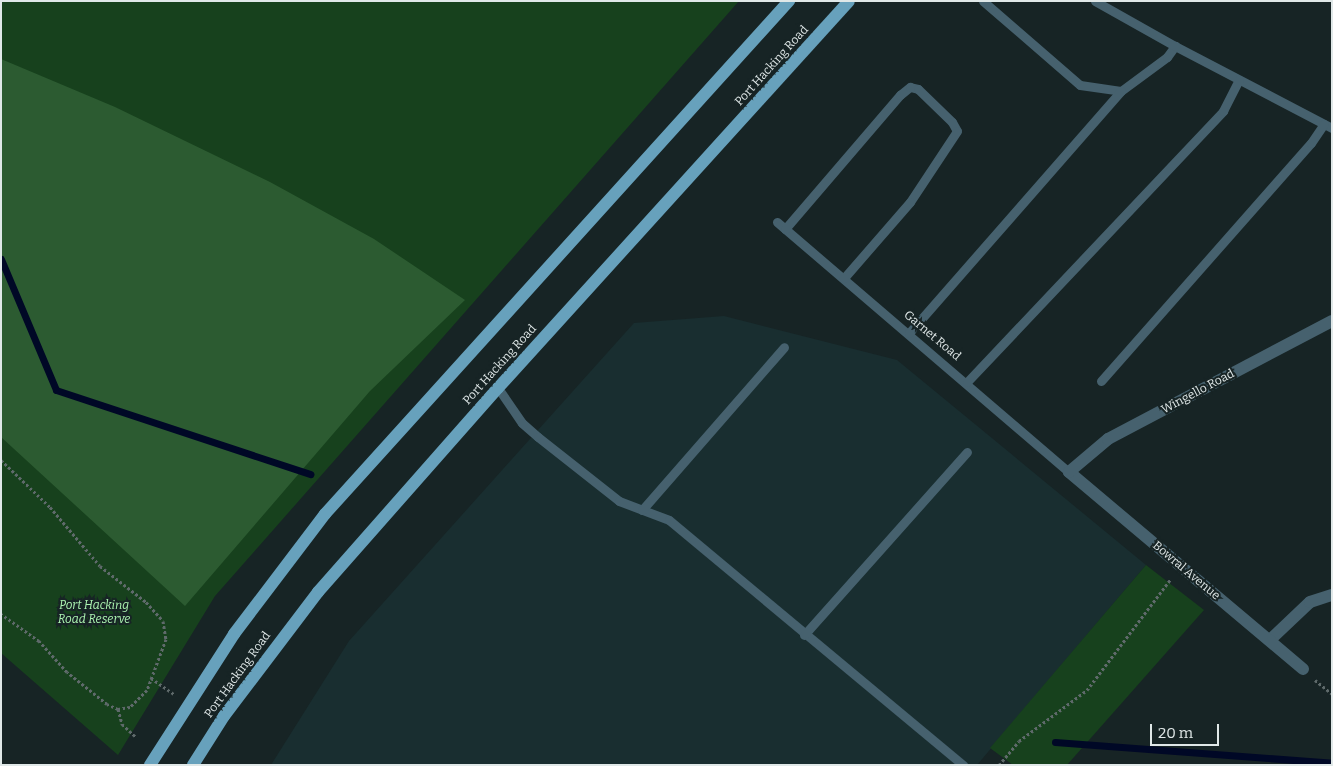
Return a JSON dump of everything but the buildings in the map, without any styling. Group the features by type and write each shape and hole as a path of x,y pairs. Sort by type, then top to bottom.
{"main road":[{"name":"Port Hacking Road","path":"150,765 234,634 326,514 789,1"},
{"name":"Port Hacking Road","path":"193,765 224,716 318,592 498,388 849,1"}],"street":[{"name":"Wingello Road","path":"1070,472 1108,439 1332,321"},
{"name":"Bowral Avenue","path":"1070,472 1179,567 1303,669"},
{"path":"1270,640 1310,602 1332,595"}],"lane":[{"path":"983,1 1080,85 1121,91"},
{"path":"1095,1 1175,46 1328,126 1101,381"},
{"path":"910,333 1121,91 1167,57 1175,46"},
{"path":"967,382 1223,112 1239,80"},
{"path":"785,229 900,95 910,87 918,89 952,122 956,131 910,202 844,278"},
{"name":"Garnet Road","path":"777,222 910,333 1070,472"},
{"path":"642,510 784,347"},
{"path":"498,388 522,423 538,437 619,501 669,520 963,765"},
{"path":"804,634 967,452"}],"path":[{"path":"1,460 50,507 100,566 122,580 163,621 166,639 147,690 130,707 118,709 107,704 67,672 39,641 1,614"},
{"path":"999,765 1019,741 1087,690 1179,567"},
{"path":"151,678 188,704"},
{"path":"118,709 122,724 136,736"}],"shaded area":[{"path":"724,316 897,360 1146,565 977,765 271,765 349,641 634,323"}],"green space":[{"name":"Port Hacking Road Reserve","path":"1,1 739,1 215,596 118,755 1,653"},
{"path":"1,59 115,107 270,182 374,239 465,300 370,391 185,606 1,437"},
{"path":"1146,565 1204,610 1067,765 1013,765 990,748"}],"waterway":[{"path":"1,259 56,390 310,474"},
{"path":"1055,742 1332,763"}]}
